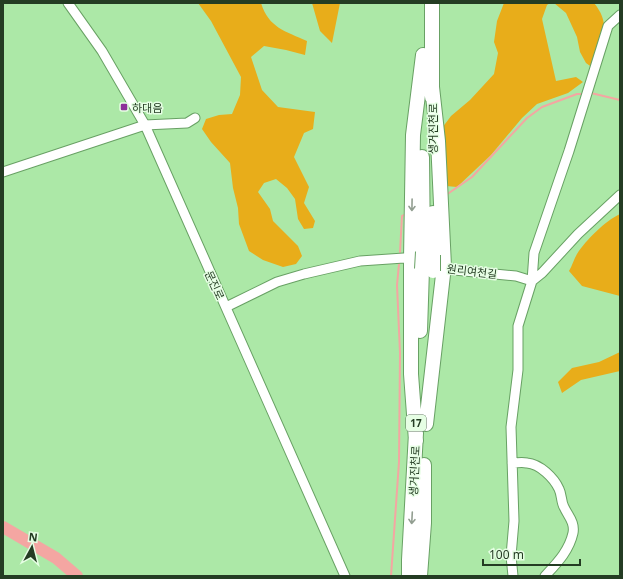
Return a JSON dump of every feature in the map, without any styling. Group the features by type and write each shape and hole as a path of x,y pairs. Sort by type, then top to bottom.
{"highway":[{"name":"생거진천로","path":"422,3 428,253"},
{"name":"생거진천로","path":"428,253 432,87 432,3"},
{"path":"416,441 411,374 413,135 423,55"},
{"path":"432,87 438,141 433,270"},
{"name":"17","path":"428,253 433,270"},
{"name":"생거진천로","path":"420,576 424,522 424,460 433,306 433,270"},
{"name":"생거진천로","path":"409,576 416,441 433,270"}],"street":[{"name":"문진로","path":"68,3 102,51 145,125 305,489 345,576"},
{"path":"514,576 511,556 514,521 511,427 518,370 518,326 532,281 534,253 569,151 608,26 620,15"},
{"path":"3,172 145,125 187,123 195,118"},
{"path":"532,281 542,273 578,234 620,196"},
{"name":"원리여천길","path":"226,307 277,282 360,261 404,258 422,260 433,270 516,276 532,281"},
{"path":"512,463 528,462 538,466 551,478 560,489 564,507 571,518 573,530 570,544 563,556 545,576"}],"shaded area":[{"path":"198,3 261,3 268,18 279,28 307,41 305,55 264,46 251,57 262,90 278,107 315,112 313,129 304,133 294,157 309,187 304,203 315,221 313,228 304,229 298,219 295,199 287,188 276,179 264,183 258,192 270,209 273,221 298,246 302,256 296,264 283,267 263,260 249,251 239,224 238,208 233,188 230,163 211,142 202,129 206,119 219,115 232,114 240,95 241,77 211,21"},
{"path":"312,3 340,3 332,43 320,31"},
{"path":"504,3 550,3 547,5 542,19 556,81 576,77 583,82 568,93 537,104 522,118 491,155 457,187 446,186 442,128 451,116 470,100 494,74 498,53 494,42 497,21"},
{"path":"554,3 594,3 600,11 603,19 604,35 593,68 586,63 580,52 577,37 566,13"},
{"path":"620,214 620,296 582,286 569,271 577,254 585,243 602,226"},
{"path":"620,352 620,371 581,380 562,393 558,382 572,368 599,362"}],"waterway":[{"path":"591,93 620,100"},
{"path":"446,195 472,177 527,118 542,107 577,94 581,94"},
{"path":"400,252 402,216 407,214"},
{"path":"391,576 399,462 400,353 397,285 399,264"},
{"path":"3,527 56,558 77,576"}],"place":[{"name":"하대음","path":"124,107"}]}
